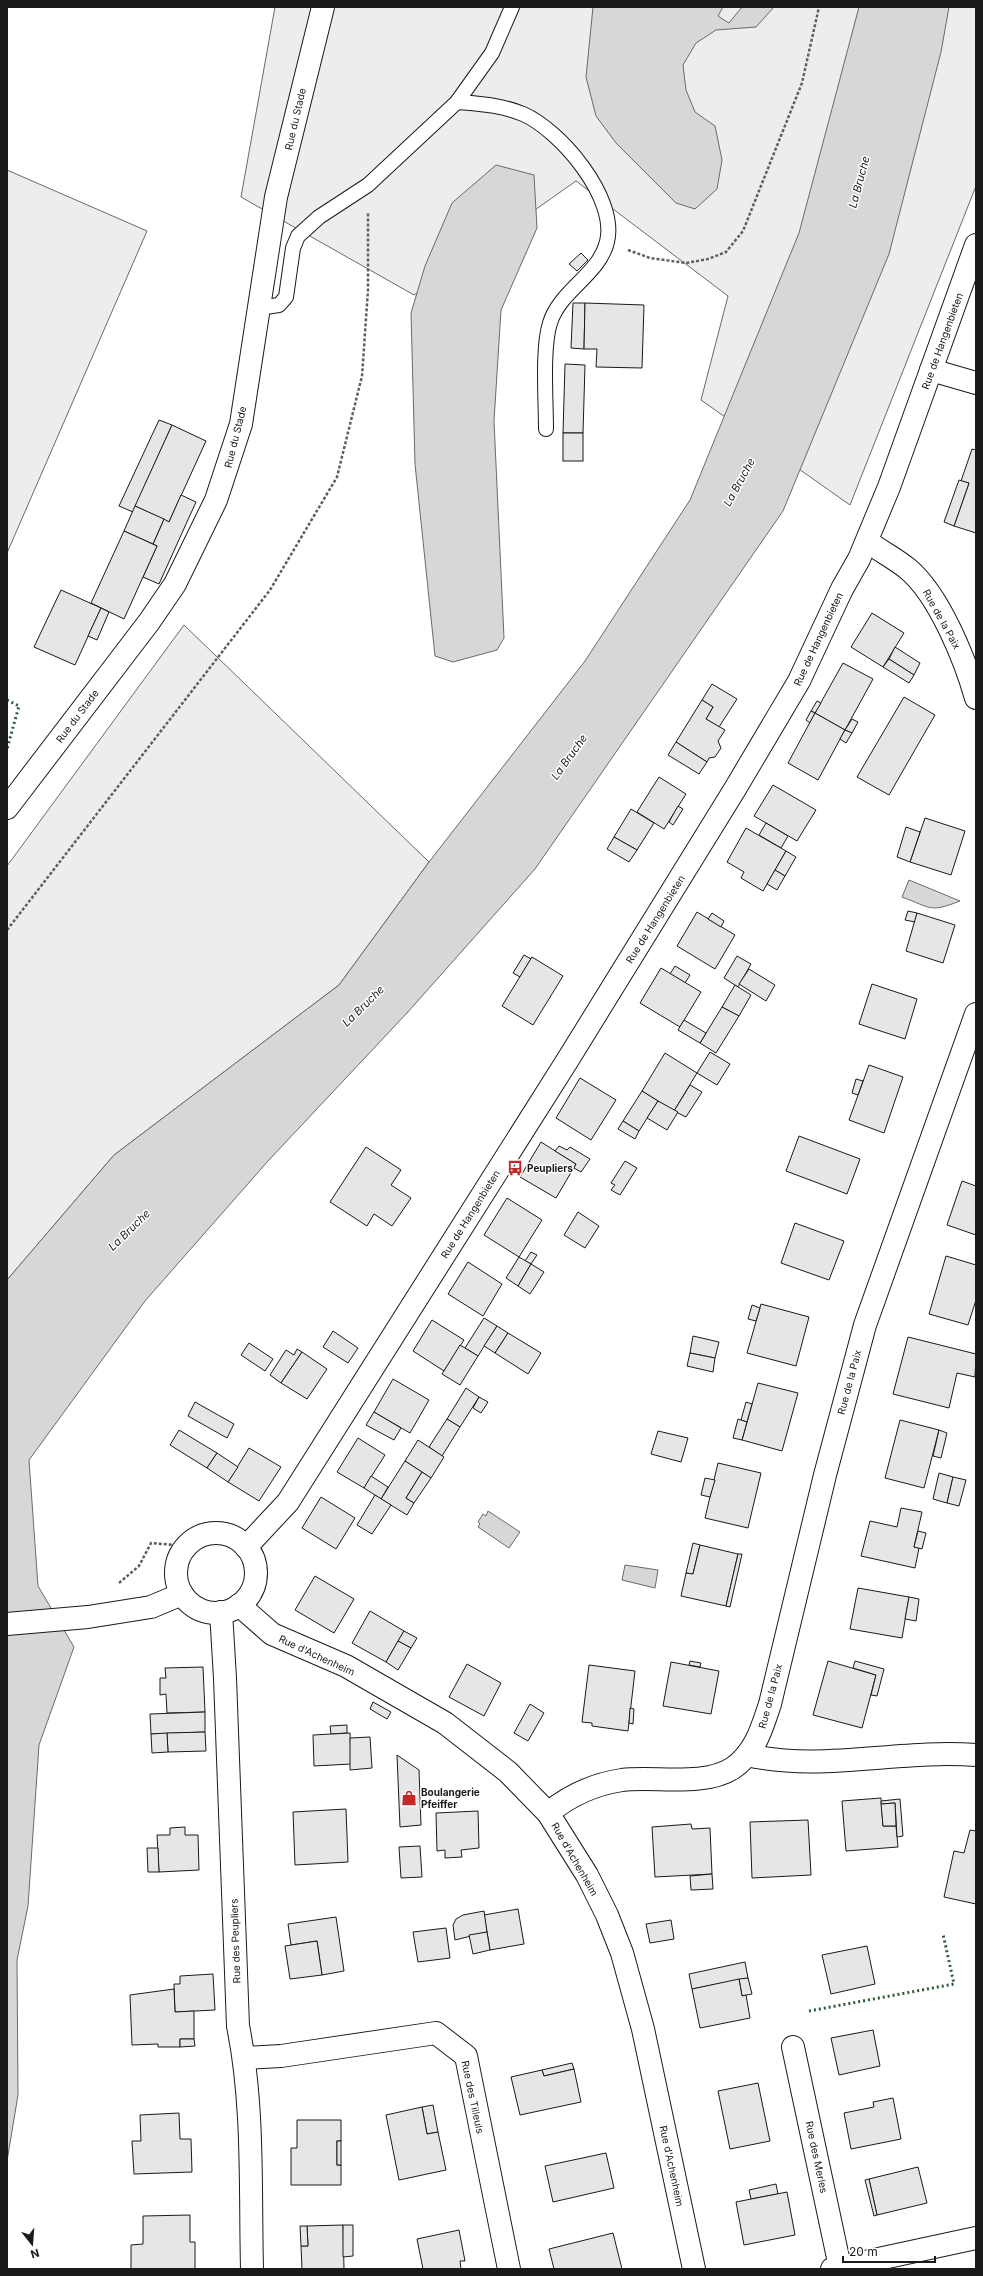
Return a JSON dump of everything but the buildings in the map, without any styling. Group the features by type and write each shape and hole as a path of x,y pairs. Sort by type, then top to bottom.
{"street":[{"name":"Rue du Stade","path":"7,808 149,622 179,577 216,500 230,462 241,424 276,197 323,7"},
{"name":"Rue de Hangenbieten","path":"246,1546 288,1502 563,1067 690,862 799,681 842,589 867,541 890,487 976,245"},
{"path":"931,370 976,383"},
{"name":"Rue de la Paix","path":"867,541 908,569 929,592 956,643 970,677 976,698"},
{"name":"Rue de la Paix","path":"548,1813 562,1802 590,1788 622,1780 718,1776 733,1768 747,1756 760,1736 770,1704 825,1475 865,1325 976,1014"},
{"path":"216,1532 233,1536 246,1546 254,1561 255,1577 250,1593 230,1609 206,1612 192,1605 182,1594 176,1578 177,1561 186,1546 199,1536 216,1532"},
{"path":"7,1624 88,1617 151,1607 182,1594"},
{"name":"Rue d'Achenheim","path":"230,1609 272,1634 346,1666 445,1723 508,1772 548,1813 587,1875 607,1915 622,1953 644,2029 694,2269"},
{"name":"Rue des Peupliers","path":"230,1609 225,1678 238,2026 244,2058 248,2095 252,2269"},
{"path":"747,1756 775,1762 828,1761 946,1753 976,1755"},
{"name":"Rue des Tilleuls","path":"244,2058 280,2056 436,2033 466,2056 509,2269"},
{"name":"Rue des Merles","path":"793,2047 836,2268"},
{"path":"836,2268 976,2238"}],"lane":[{"path":"259,308 279,305 286,297 293,248 298,236 319,217 368,185 458,102 492,54 512,7"},
{"path":"458,102 490,104 517,112 548,130 576,158 598,193 607,217 607,241 597,263 561,301 550,322 547,345 546,429"}],"path":[{"path":"607,241 650,258 686,263 708,259 726,252 743,231 802,83 819,7"},
{"path":"7,930 270,590 337,477 362,376 368,290 368,185"},
{"path":"117,1585 138,1566 151,1543 186,1546"}],"shaded area":[{"path":"275,7 976,7 976,186 850,505 701,400 728,296 576,181 414,295 241,197"},
{"path":"7,170 147,231 7,553"},
{"path":"184,625 429,862 339,985 114,1155 7,1280 7,866"}],"water":[{"path":"593,7 723,7 718,16 729,23 742,7 774,7 756,27 716,30 696,43 683,65 686,90 695,112 715,126 722,160 717,189 695,209 676,203 616,143 596,116 586,77"},
{"name":"La Bruche","path":"859,7 949,7 941,52 889,254 783,511 535,869 407,1013 268,1161 145,1301 29,1460 38,1586 74,1647 39,1745 28,1906 17,1960 18,2095 7,2161 7,1280 114,1155 339,985 429,862 585,661 690,500 799,233"},
{"path":"496,165 534,175 537,228 501,310 494,421 504,638 497,650 453,662 435,656 415,464 411,313 425,266 452,203"},
{"path":"909,880 960,901 942,907 931,908 902,897"},
{"path":"488,1511 520,1532 509,1548 478,1527 480,1524 478,1522 483,1514 486,1516"},
{"path":"625,1565 658,1570 655,1588 622,1580"}],"hedge":[{"path":"7,700 19,706 7,749"},
{"path":"809,2011 954,1984 943,1934"}],"place":[{"name":"Peupliers","path":"515,1168"},
{"name":"Boulangerie Pfeiffer","path":"409,1798"}]}
